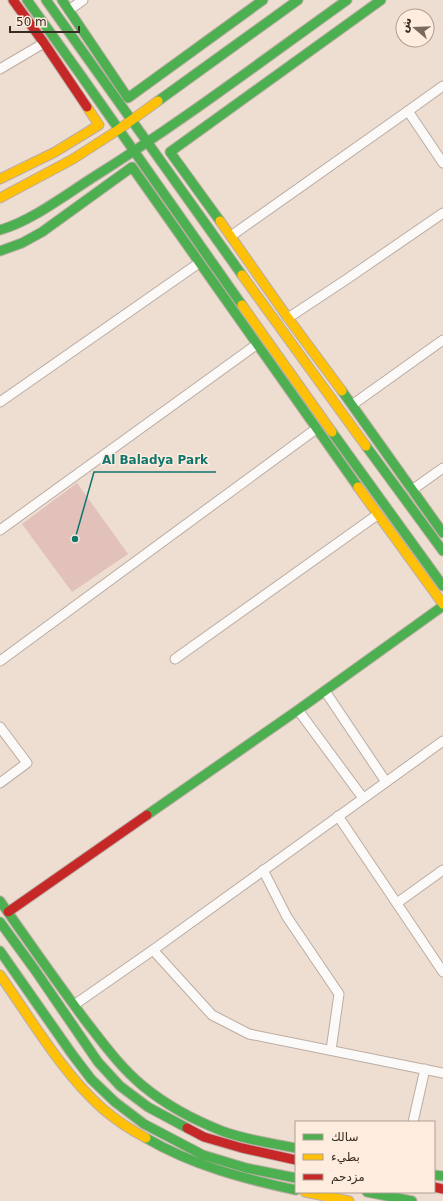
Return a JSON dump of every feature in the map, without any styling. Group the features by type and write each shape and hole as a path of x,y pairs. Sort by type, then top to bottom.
{"main road":[{"path":"0,179 55,152 99,125 13,0"},
{"path":"27,0 70,58 118,130 443,586"},
{"path":"46,0 314,376 443,551"},
{"path":"62,0 128,98 263,0"},
{"path":"0,198 73,159 118,130 298,0"},
{"path":"0,230 10,227 42,210 134,152 347,0"},
{"path":"381,0 170,152 443,533"},
{"path":"0,251 22,243 42,232 132,167 256,345 443,605 325,691 8,912"},
{"path":"0,901 74,1005 115,1059 142,1085 166,1102 196,1119 224,1131 250,1139 295,1148"},
{"path":"0,922 98,1062 120,1086 148,1107 204,1137 242,1148 295,1160"},
{"path":"0,951 91,1079 115,1102 144,1124 203,1155 246,1168 295,1178"},
{"path":"0,976 76,1082 101,1107 128,1128 155,1144 199,1164 265,1184 295,1190"},
{"path":"310,1193 348,1201"},
{"path":"372,1193 412,1201"}],"street":[{"path":"69,10 83,0"},
{"path":"0,69 44,43"},
{"path":"231,236 443,86"},
{"path":"408,111 443,163"},
{"path":"288,318 443,213"},
{"path":"0,402 199,263"},
{"path":"352,405 443,340"},
{"path":"0,530 256,345"},
{"path":"0,661 316,429"},
{"path":"412,490 443,468"},
{"path":"175,659 378,515"},
{"path":"325,691 386,782"},
{"path":"298,710 363,798"},
{"path":"0,727 27,763 0,783"},
{"path":"74,1005 153,950 443,740"},
{"path":"338,816 443,972"},
{"path":"263,870 288,917 339,994 331,1050"},
{"path":"397,903 443,870"},
{"path":"153,950 212,1015 249,1034 443,1073"},
{"path":"413,1121 425,1069"}],"shaded area":[{"path":"77,483 128,554 72,592 22,524"}],"traffic: fast":[{"path":"27,0 242,305"},
{"path":"46,0 242,275"},
{"path":"62,0 128,98 263,0"},
{"path":"158,101 298,0"},
{"path":"0,230 24,221 125,157 221,91 347,0"},
{"path":"220,221 170,152 381,0"},
{"path":"0,251 22,243 42,232 132,167 358,487"},
{"path":"342,391 443,533"},
{"path":"332,432 443,586"},
{"path":"366,446 443,551"},
{"path":"147,815 298,710 443,606"},
{"path":"0,901 105,1046 119,1063 143,1086 161,1100 181,1112 222,1131 249,1139 295,1148"},
{"path":"0,922 98,1062 120,1086 148,1107 187,1128"},
{"path":"0,951 91,1079 115,1102 144,1124 203,1155 246,1168 295,1178"},
{"path":"146,1138 182,1156 219,1170 295,1190"},
{"path":"435,1175 443,1176"},
{"path":"372,1193 412,1201"}],"traffic: slow":[{"path":"0,198 73,159 118,130 158,101"},
{"path":"0,179 55,152 99,125 87,107"},
{"path":"220,221 288,318 342,391"},
{"path":"242,275 366,446"},
{"path":"242,305 332,432"},
{"path":"358,487 443,604"},
{"path":"0,975 61,1063 88,1095 124,1125 146,1138"},
{"path":"310,1193 349,1201"}],"traffic: jam":[{"path":"13,0 87,107"},
{"path":"8,912 147,815"},
{"path":"187,1128 204,1137 242,1148 295,1160"},
{"path":"435,1187 443,1189"}],"place":[{"name":"Al Baladya Park","path":"75,539"}]}
